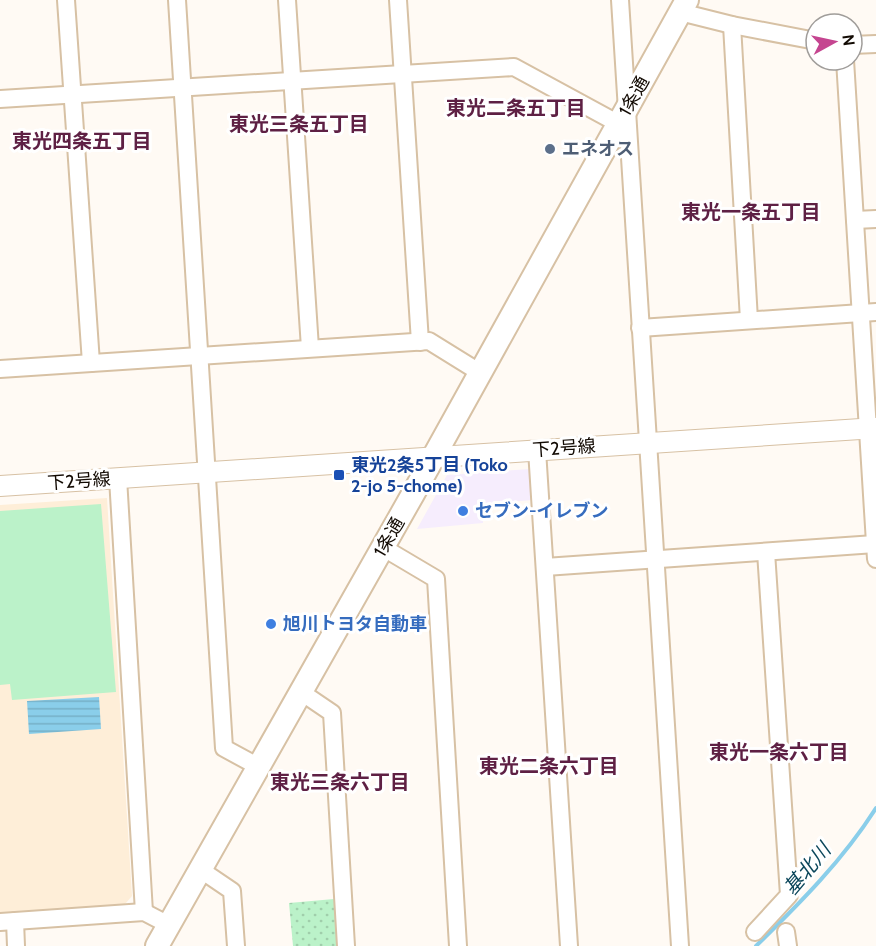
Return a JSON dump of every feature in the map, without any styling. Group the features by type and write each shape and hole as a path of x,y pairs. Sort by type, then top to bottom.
{"main road":[{"name":"1条通","path":"157,946 434,456 684,6"}],"street":[{"path":"66,0 91,363"},
{"path":"177,0 224,748 259,767"},
{"path":"287,0 310,348"},
{"path":"398,0 420,342"},
{"path":"620,0 623,115 648,443 680,946"},
{"path":"684,6 732,25 804,39"},
{"path":"732,25 749,320"},
{"path":"0,99 514,66 623,115"},
{"path":"545,567 766,552 876,551 869,312 855,220 846,72"},
{"path":"855,220 876,219"},
{"path":"640,328 869,312"},
{"path":"0,369 429,341 479,372"},
{"name":"下2号線","path":"0,486 872,428"},
{"path":"537,450 569,946"},
{"path":"118,478 144,912"},
{"path":"382,547 436,579 458,946"},
{"path":"755,932 789,895 766,552"},
{"path":"301,692 332,713 346,946"},
{"path":"201,870 232,891 236,946"},
{"path":"16,946 7,921 144,912 169,925"}],"shaded area":[{"path":"530,469 533,500 482,504 483,523 417,529 447,475"},
{"path":"107,498 132,896 125,904 0,913 0,505"}],"green space":[{"path":"101,504 116,692 12,700 10,684 0,685 0,511"},
{"path":"334,899 338,946 293,946 289,903"}],"water":[{"path":"99,697 101,729 29,734 27,701"}],"waterway":[{"name":"基北川","path":"756,946 835,863 876,808"}],"place":[{"name":"エネオス","path":"550,149"},
{"name":"東光2条5丁目 (Toko 2-jo 5-chome)","path":"339,475"},
{"name":"セブン-イレブン","path":"463,511"},
{"name":"旭川トヨタ自動車","path":"271,624"}],"district":[{"name":"東光二条五丁目","path":"516,108"},
{"name":"東光三条五丁目","path":"299,124"},
{"name":"東光四条五丁目","path":"82,141"},
{"name":"東光一条五丁目","path":"751,212"},
{"name":"東光一条六丁目","path":"779,752"},
{"name":"東光二条六丁目","path":"549,766"},
{"name":"東光三条六丁目","path":"340,782"}]}
